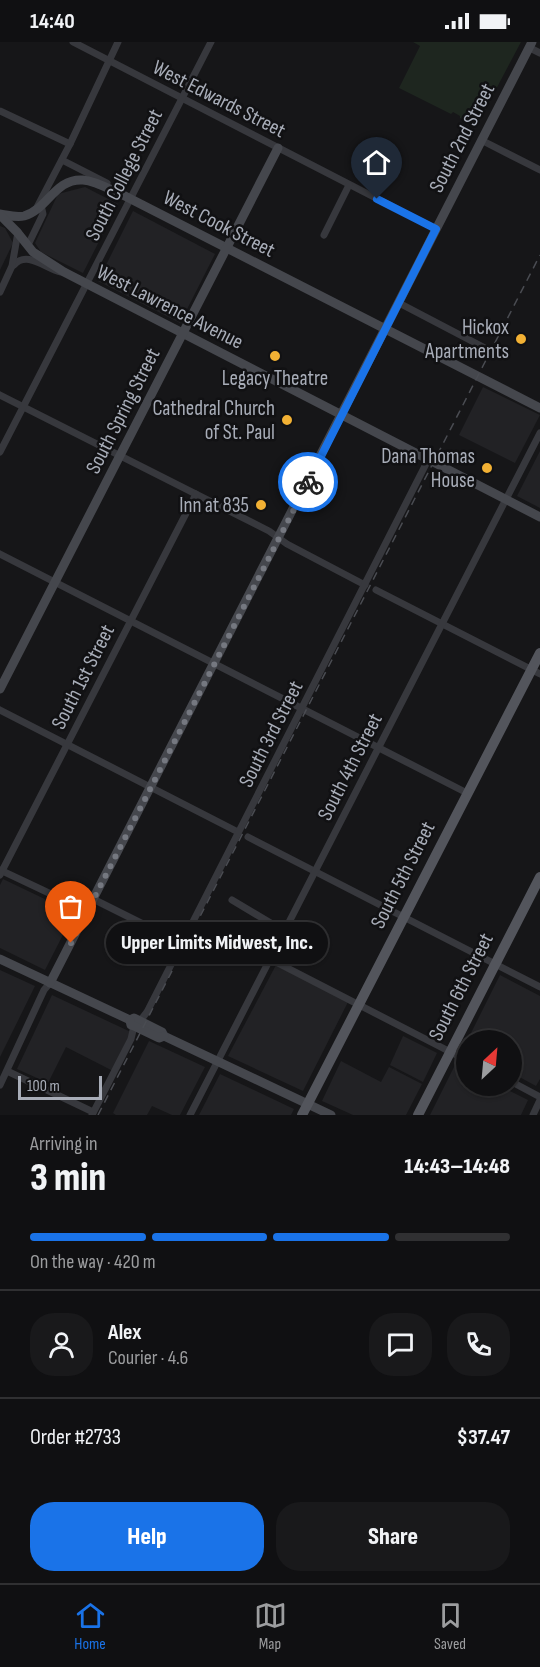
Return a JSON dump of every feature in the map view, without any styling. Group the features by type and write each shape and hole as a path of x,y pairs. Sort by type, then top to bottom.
{"main road":[{"name":"South 5th Street","path":"302,1115 467,793 536,671 540,652"},
{"name":"South 6th Street","path":"418,1115 540,877"}],"street":[{"name":"West Edwards Street","path":"73,42 436,229"},
{"path":"0,214 19,216 39,207 118,42"},
{"name":"South College Street","path":"0,452 86,284 127,197 183,98 211,42"},
{"path":"531,45 540,53"},
{"name":"South 2nd Street","path":"0,1085 44,990 50,983 87,912 531,45"},
{"path":"0,111 70,144"},
{"path":"481,141 540,170"},
{"name":"South Spring Street","path":"0,689 278,148"},
{"name":"West Cook Street","path":"62,160 109,184 127,197"},
{"name":"West Cook Street","path":"39,207 56,189 72,180 87,180 127,197 540,408"},
{"path":"324,235 350,185"},
{"path":"28,245 43,214 39,207"},
{"name":"West Lawrence Avenue","path":"0,214 41,258 64,273 540,517"},
{"path":"0,292 12,266 18,232"},
{"name":"West Lawrence Avenue","path":"12,266 20,259 26,258 50,270 64,273"},
{"path":"399,303 485,348"},
{"path":"0,395 196,494 365,585"},
{"name":"South 4th Street","path":"190,1115 540,433"},
{"name":"South 3rd Street","path":"93,1113 131,1039 135,1022 147,1012 180,943 303,709 428,460"},
{"name":"South 1st Street","path":"1,872 196,494"},
{"path":"0,554 467,793"},
{"path":"376,590 536,671"},
{"path":"0,710 238,832"},
{"path":"248,837 540,987"},
{"path":"1,872 87,912"},
{"path":"93,899 180,943"},
{"path":"231,900 284,931"},
{"path":"0,959 135,1022 159,1038 164,1036 331,1115"},
{"path":"270,959 456,1054"},
{"path":"7,1071 93,1113"},
{"path":"522,1088 540,1099 533,1115"}],"shaded area":[{"path":"413,42 521,42 476,127 453,112 451,114 399,88 420,46"},
{"path":"85,187 118,204 83,273 41,252 35,243 58,194"},
{"path":"133,211 215,254 180,323 98,281"},
{"path":"0,226 5,228 13,243 0,270"},
{"path":"483,387 540,415 515,463 459,435"},
{"path":"540,451 540,508 517,496"},
{"path":"3,879 74,913 45,970 0,948 0,885"},
{"path":"276,965 348,1002 303,1091 228,1056"},
{"path":"0,970 35,986 0,1057"},
{"path":"500,975 540,996 540,1079 536,1086 522,1078 522,1030 472,1030"},
{"path":"52,995 133,1033 113,1071 66,1047 48,1083 17,1069"},
{"path":"403,1036 437,1053 423,1082 390,1065"},
{"path":"149,1041 205,1067 180,1115 172,1115 152,1106 147,1115 116,1115 113,1113"},
{"path":"341,1061 381,1082 389,1067 422,1084 406,1115 353,1115 322,1101"},
{"path":"456,1063 456,1096 520,1096 528,1100 521,1115 430,1115"},
{"path":"220,1074 294,1109 291,1115 199,1115"}],"railway":[{"path":"98,1115 540,255"}],"way so far":[{"path":"71,943 308,482"}],"place":[{"name":"Hickox Apartments","path":"521,339"},
{"name":"Legacy Theatre","path":"275,356"},
{"name":"Cathedral Church of St. Paul","path":"287,420"},
{"name":"Dana Thomas House","path":"487,468"},
{"name":"Inn at 835","path":"261,505"},
{"name":"Upper Limits Midwest, Inc.","path":"71,943"}],"route":[{"path":"308,482 436,229 377,199"}]}
